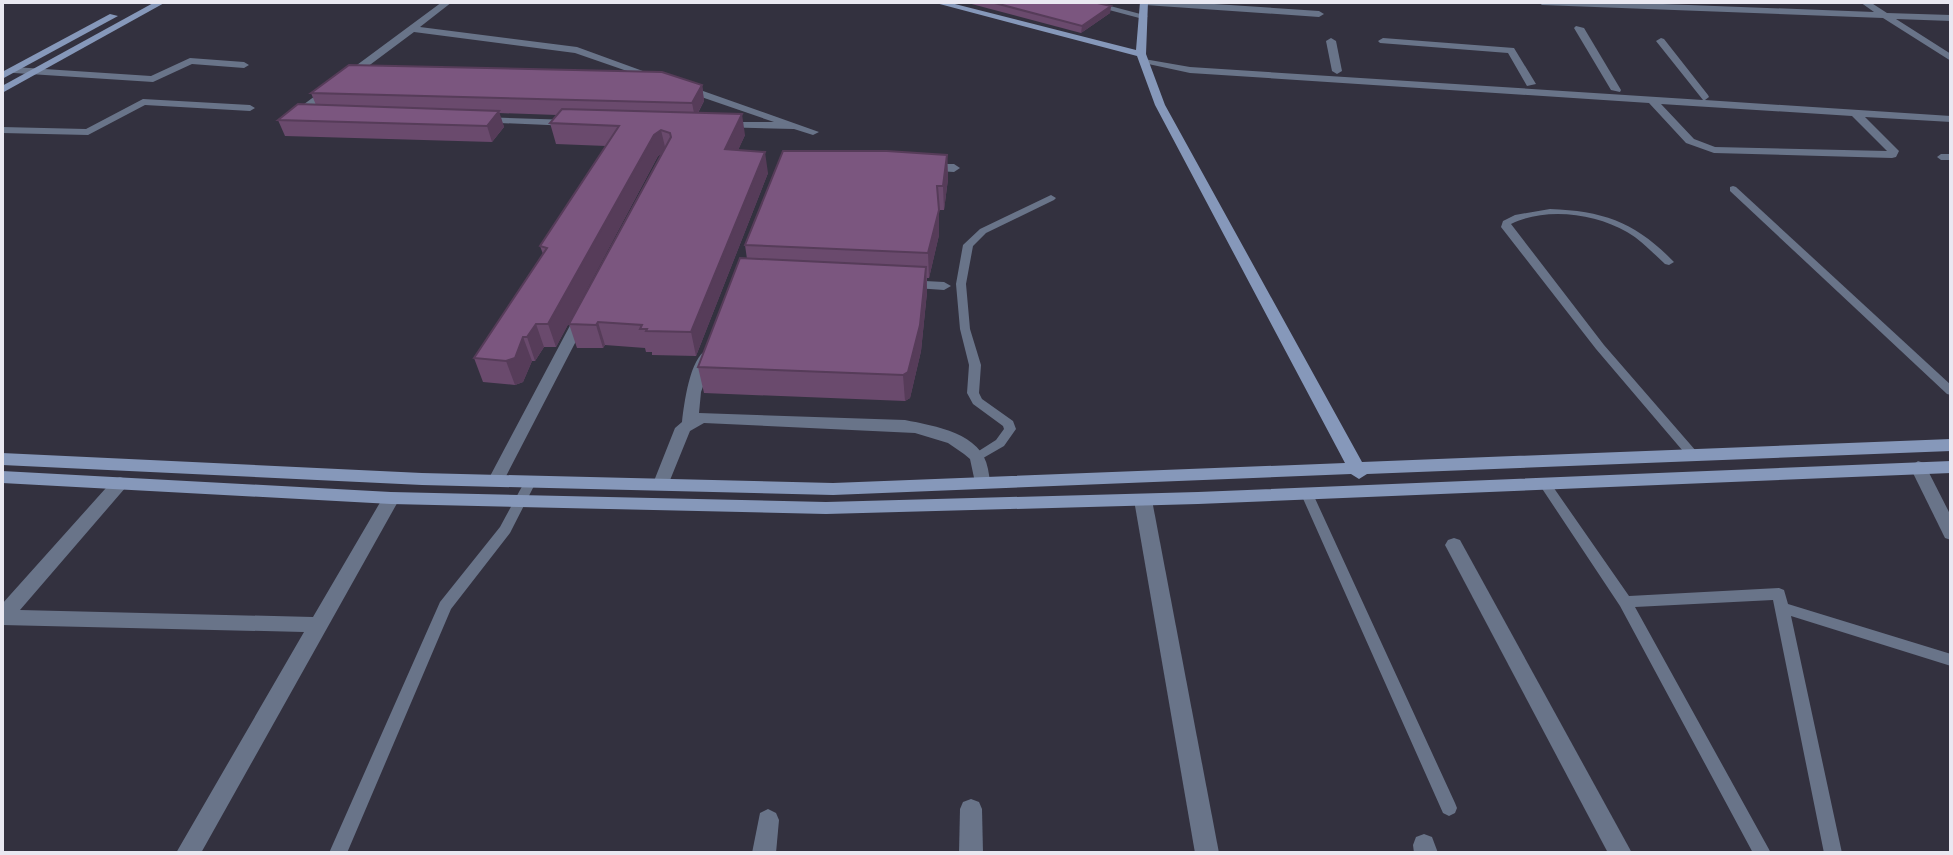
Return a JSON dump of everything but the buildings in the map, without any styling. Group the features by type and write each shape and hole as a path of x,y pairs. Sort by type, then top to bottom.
{"street":[{"path":"2,76 140,2"},
{"path":"2,90 162,2"},
{"path":"286,123 448,2"},
{"path":"936,2 1190,70 1531,84 1616,90 1658,98 1704,97 1951,116"},
{"path":"1083,2 1319,14"},
{"path":"1542,2 1951,18"},
{"path":"1864,2 1951,58"},
{"path":"1144,7 1143,58 1160,105 1370,492"},
{"path":"1579,28 1616,90"},
{"path":"413,29 577,50 813,132"},
{"path":"1331,41 1337,71"},
{"path":"1383,41 1511,50 1531,84"},
{"path":"1661,41 1704,97"},
{"path":"1925,41 1951,42"},
{"path":"1162,63 1186,60 1337,71 1395,79 1855,113 1951,116"},
{"path":"14,70 153,79 190,61 244,65"},
{"path":"350,73 366,74"},
{"path":"625,82 671,83"},
{"path":"1658,98 1690,141 1714,150 1892,155 1893,151 1855,113"},
{"path":"2,130 88,132 138,104 150,101 250,108"},
{"path":"297,114 312,115"},
{"path":"466,120 583,123"},
{"path":"704,125 795,126"},
{"path":"908,168 954,168"},
{"path":"896,284 944,286"},
{"path":"496,480 592,297"},
{"path":"690,422 693,392 715,335"},
{"path":"660,486 683,428 701,418 905,425 956,439 978,457 982,483"},
{"path":"2,459 407,479 833,489 1951,445"},
{"path":"1918,467 1951,533"},
{"path":"2,477 391,498 826,508 1370,492 1951,467"},
{"path":"2,617 120,483"},
{"path":"188,853 391,498"},
{"path":"1143,500 1207,853"},
{"path":"1454,545 1620,853"},
{"path":"2,617 317,625"},
{"path":"971,809 971,853"},
{"path":"764,853 768,820"}],"lane":[{"path":"1733,189 1951,391"},
{"path":"978,457 1000,443 1010,429 1009,424 977,401 973,393 975,365 965,329 961,284 968,245 983,231 1051,198"},
{"path":"1669,262 1631,230 1593,216 1546,213 1512,219 1506,223 1506,227 1600,347 1692,454"},
{"path":"338,853 445,606 505,530 530,482"},
{"path":"1545,484 1625,602 1762,853"},
{"path":"1307,494 1449,808"},
{"path":"1625,602 1779,594 1833,853"},
{"path":"1782,608 1951,660"}]}
